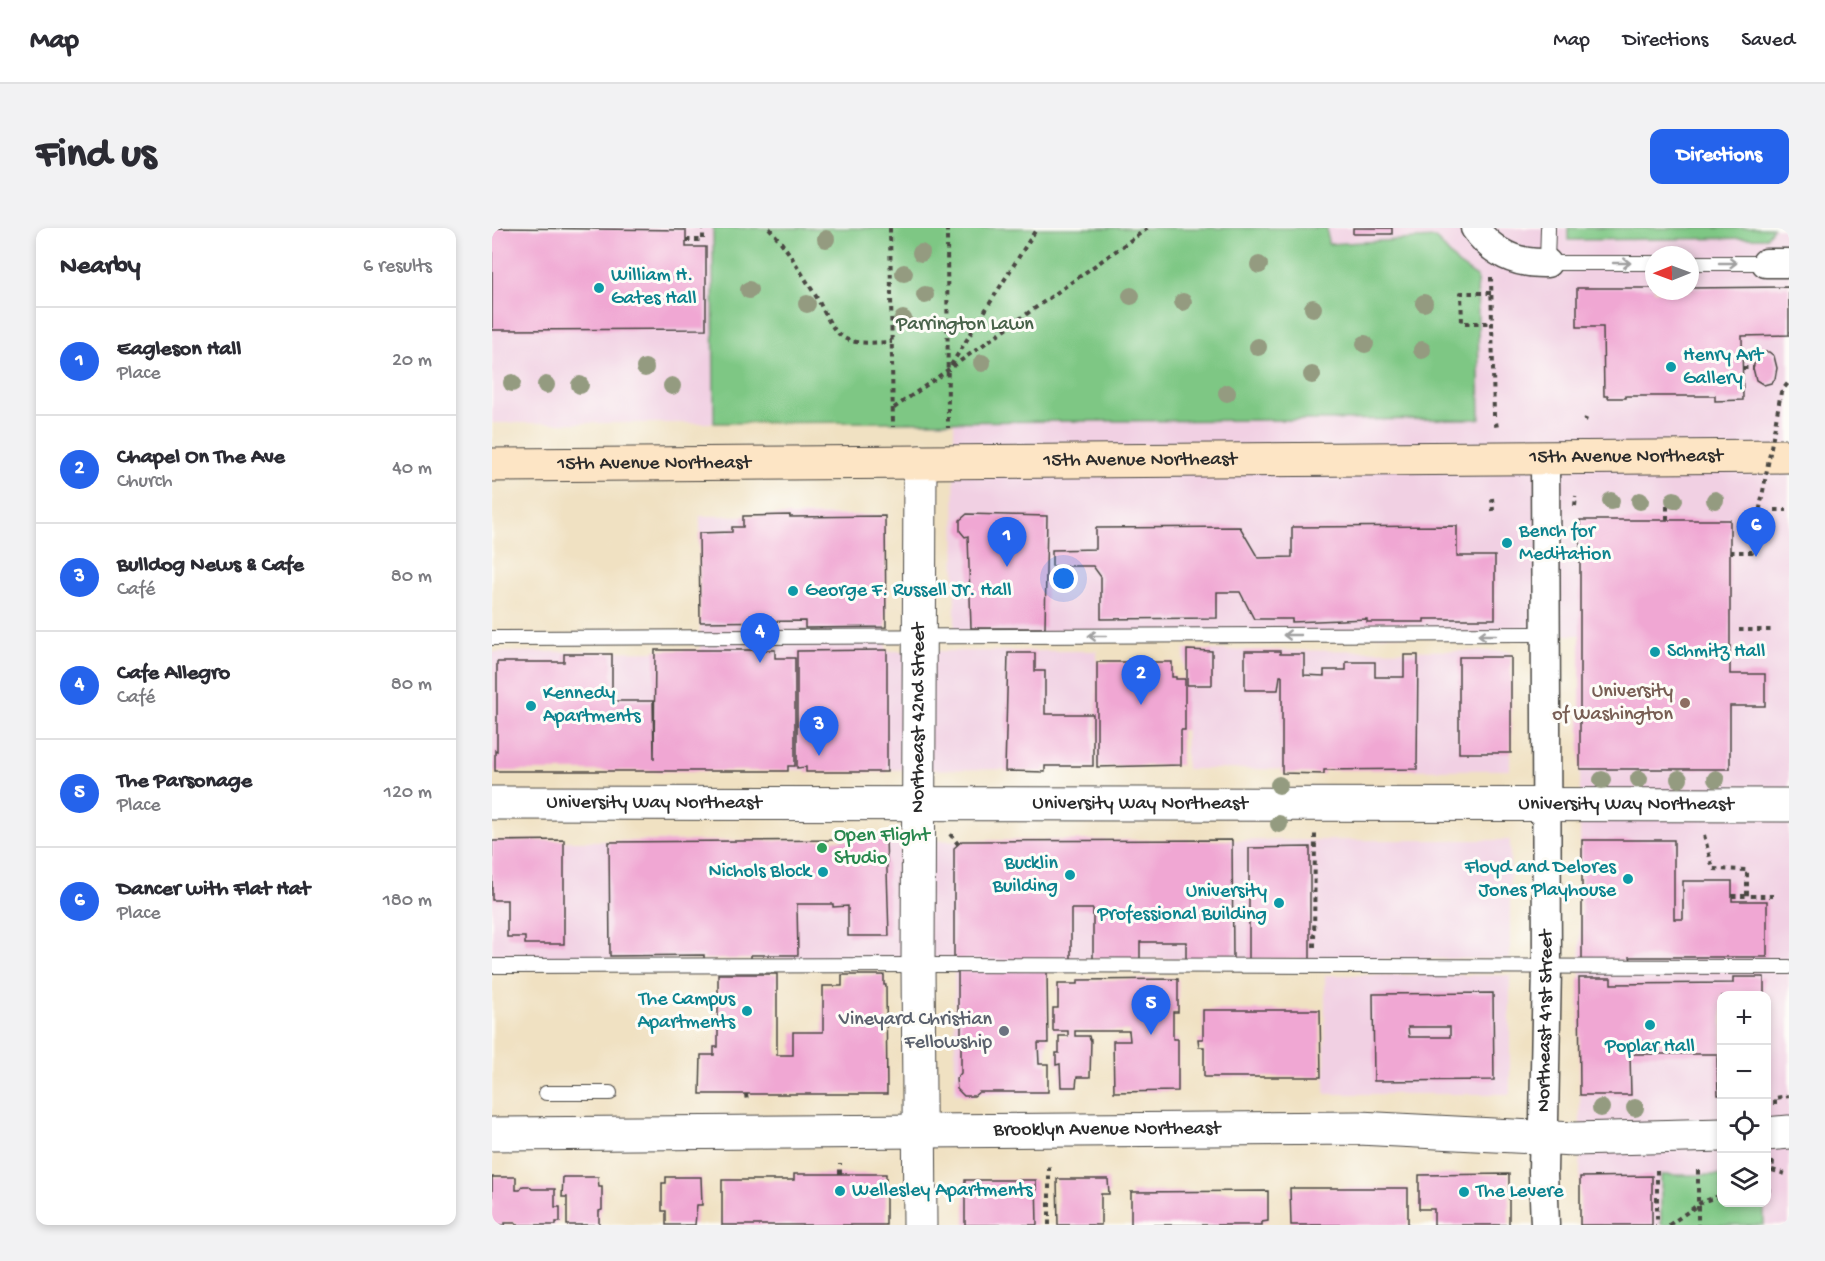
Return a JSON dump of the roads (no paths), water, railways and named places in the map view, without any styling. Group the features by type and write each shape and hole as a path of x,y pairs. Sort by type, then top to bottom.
{"main road":[{"name":"15th Avenue Northeast","path":"492,465 1789,456"}],"street":[{"path":"1475,228 1484,240 1500,253 1525,263 1547,263"},
{"name":"Northeast 41st Street","path":"1545,458 1547,967 1545,1225"},
{"name":"Northeast 42nd Street","path":"920,462 918,804 920,1225"},
{"name":"University Way Northeast","path":"492,804 1789,805"},
{"name":"Brooklyn Avenue Northeast","path":"492,1134 1359,1128 1574,1139 1717,1135"},
{"path":"1771,1134 1789,1132"}],"lane":[{"path":"1548,228 1547,263 1645,263"},
{"path":"1699,262 1778,263"},
{"path":"492,638 1546,634"},
{"path":"492,966 1789,967"},
{"path":"546,1093 610,1093"}],"place":[{"name":"William H. Gates Hall","path":"599,288"},
{"name":"Henry Art Gallery","path":"1671,367"},
{"name":"Bench for Meditation","path":"1507,543"},
{"name":"Dancer with Flat Hat","path":"1756,557"},
{"name":"Eagleson Hall","path":"1007,567"},
{"name":"George F. Russell Jr. Hall","path":"793,591"},
{"name":"Schmitz Hall","path":"1655,652"},
{"name":"Cafe Allegro","path":"760,663"},
{"name":"University of Washington","path":"1685,703"},
{"name":"Chapel On The Ave","path":"1141,705"},
{"name":"Kennedy Apartments","path":"531,706"},
{"name":"Bulldog News & Cafe","path":"819,756"},
{"name":"Open Flight Studio","path":"822,848"},
{"name":"Nichols Block","path":"823,872"},
{"name":"Bucklin Building","path":"1070,875"},
{"name":"Floyd and Delores Jones Playhouse","path":"1628,879"},
{"name":"University Professional Building","path":"1279,903"},
{"name":"The Campus Apartments","path":"747,1011"},
{"name":"Poplar Hall","path":"1650,1025"},
{"name":"Vineyard Christian Fellowship","path":"1004,1031"},
{"name":"The Parsonage","path":"1151,1035"},
{"name":"Wellesley Apartments","path":"840,1191"},
{"name":"The Levere","path":"1464,1192"}],"park label":[{"name":"Parrington Lawn","path":"965,325"}]}
